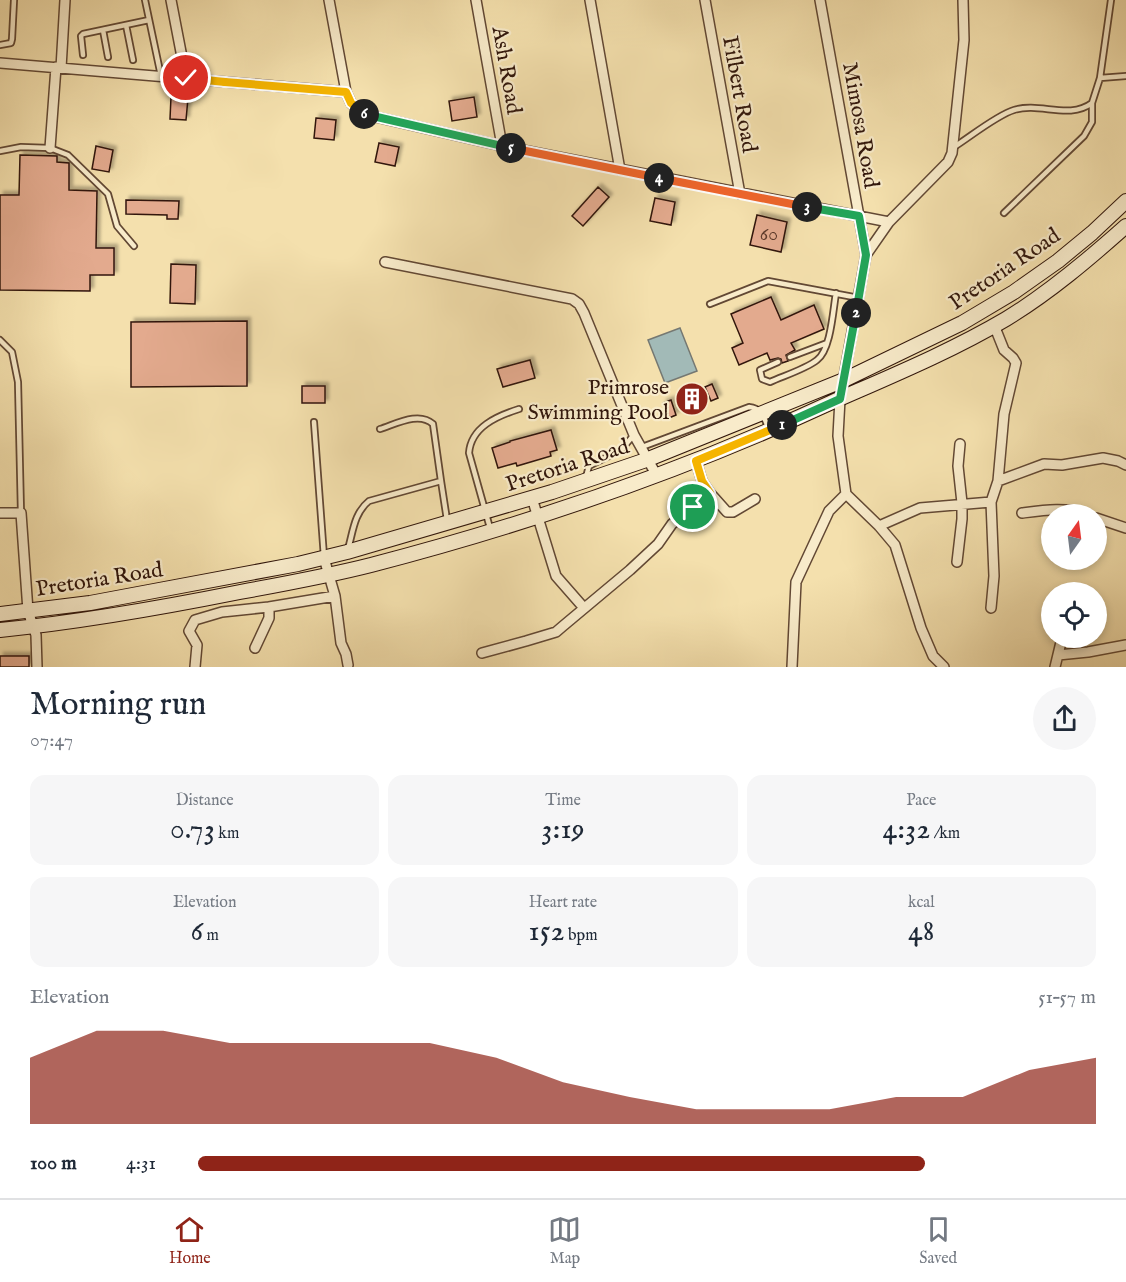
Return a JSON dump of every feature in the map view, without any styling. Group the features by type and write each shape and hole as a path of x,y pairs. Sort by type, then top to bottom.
{"main road":[{"name":"Pretoria Road","path":"0,614 172,588 324,558 532,498 585,480 643,454 762,413 844,380 962,323 1014,292 1040,273 1092,233 1126,201"},
{"name":"Pretoria Road","path":"0,630 157,609 368,566 491,531 657,476 770,431 994,325 1052,286 1126,226"},
{"path":"1040,273 1052,286"}],"street":[{"path":"50,148 65,0"},
{"path":"171,0 186,78"},
{"path":"329,0 346,92 358,111 368,115 502,146 889,222"},
{"name":"Ash Road","path":"476,0 502,146"},
{"path":"590,0 620,170"},
{"name":"Filbert Road","path":"705,0 740,194"},
{"name":"Mimosa Road","path":"820,0 866,255 840,399 838,436 846,494"},
{"path":"866,255 889,222 948,162 954,147 964,40 963,0"},
{"path":"0,63 346,92"},
{"path":"385,262 577,301 634,435 657,476"},
{"path":"991,608 994,576 991,502 998,481 1004,414 1016,363 1004,350 994,325"},
{"path":"957,562 962,503 958,466 960,444"},
{"path":"998,481 1044,464 1062,465 1103,458 1126,465"},
{"path":"696,461 702,481 727,512 733,512 755,499"},
{"path":"482,652 556,632 630,570 657,544 672,524 710,493"},
{"path":"792,667 796,582 829,511 846,494 896,545 921,628 933,656 944,667"},
{"path":"532,498 556,576 584,608"},
{"path":"879,526 920,508 991,502"},
{"path":"1022,513 1041,511"},
{"path":"0,513 21,513 28,611 36,635 37,667"},
{"path":"1107,522 1126,528"},
{"path":"324,558 334,596 339,637 348,664"},
{"path":"195,667 198,650 189,631 191,624 200,618 222,612 334,596"},
{"path":"219,597 222,612"},
{"path":"255,648 269,618 269,607"},
{"path":"1058,655 1126,645"},
{"path":"1055,667 1060,648"}],"lane":[{"path":"0,45 10,43 14,0"},
{"path":"145,0 160,76"},
{"path":"1004,213 1084,136 1092,122 1092,103 1100,78 1111,0"},
{"path":"83,55 81,36 149,20"},
{"path":"126,25 133,60"},
{"path":"103,30 108,57"},
{"path":"1100,78 1126,76"},
{"path":"954,147 1012,110 1040,108 1077,111 1092,103"},
{"path":"0,151 21,147 50,148 68,154 108,194 117,226 134,246"},
{"path":"710,304 768,281 858,298"},
{"path":"778,362 760,370 762,379 770,382 817,361 823,354 836,293"},
{"path":"0,340 12,352 18,382 21,513"},
{"path":"790,357 827,343"},
{"path":"491,531 469,453 470,442 479,429 502,414 519,409"},
{"path":"762,413 770,431"},
{"path":"380,429 415,418 428,419 433,424 448,523"},
{"path":"314,422 324,558"},
{"path":"585,480 589,466 621,450 634,435"},
{"path":"347,552 357,515 369,501 441,481"}],"water":[{"path":"680,328 697,371 665,383 648,340"}],"building":[{"path":"171,97 188,98 186,120 170,119"},
{"path":"474,97 477,117 452,121 449,101"},
{"path":"316,118 336,120 334,140 314,138"},
{"path":"379,143 399,147 395,166 375,162"},
{"path":"96,146 113,150 109,172 92,169"},
{"path":"20,155 57,156 57,162 69,163 69,190 97,191 96,248 114,248 114,275 90,275 90,291 0,290 0,195 19,195"},
{"path":"598,187 609,197 583,226 572,216"},
{"path":"655,198 675,202 671,225 650,221"},
{"path":"126,200 179,201 178,219 167,219 167,215 126,214"},
{"path":"757,215 787,222 781,252 750,245"},
{"path":"171,264 196,265 195,304 170,303"},
{"path":"771,297 781,320 814,305 824,329 791,343 795,350 786,355 788,361 782,363 778,358 770,360 767,353 739,365 732,348 743,343 731,314"},
{"path":"247,321 247,386 131,387 131,322"},
{"path":"530,360 535,378 503,387 497,369"},
{"path":"712,384 718,398 711,401 705,387"},
{"path":"302,386 325,386 325,403 302,403"},
{"path":"671,400 676,415 669,418 663,403"},
{"path":"551,430 557,450 550,452 551,456 517,466 516,463 498,468 492,448"},
{"path":"0,656 29,656 29,667 0,667"}],"place":[{"name":"Primrose Swimming Pool","path":"692,399"}],"route":[{"path":"186,78 346,92 351,103 363,114 502,146 859,216 866,255 840,399 760,436 696,461 702,481 710,493 693,507"}]}
